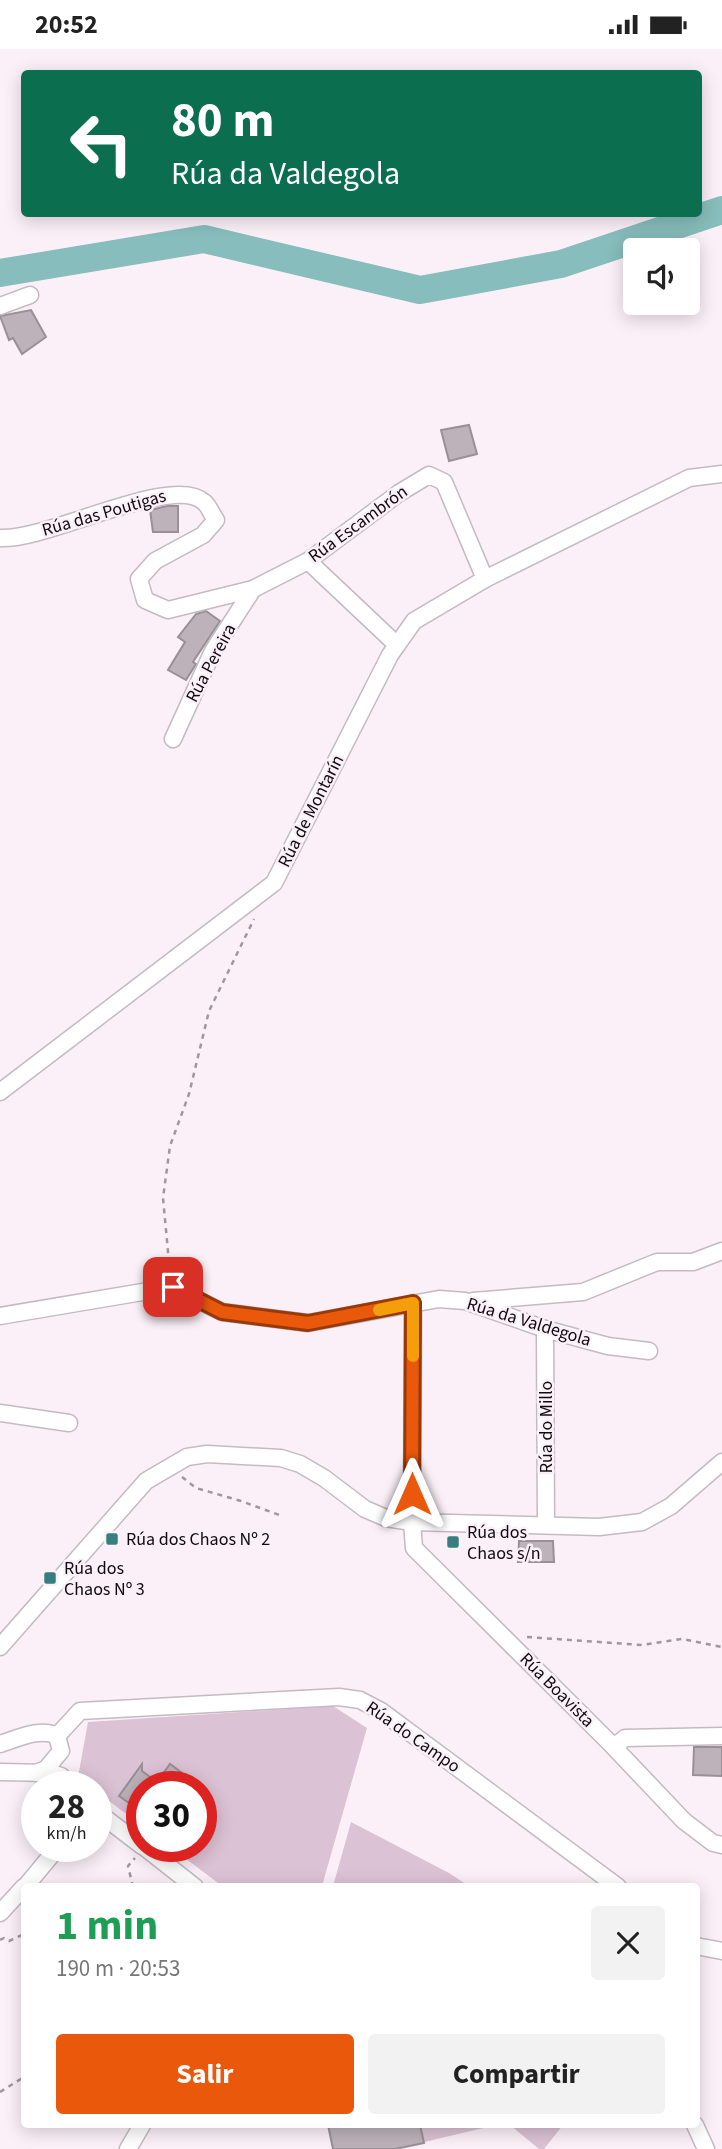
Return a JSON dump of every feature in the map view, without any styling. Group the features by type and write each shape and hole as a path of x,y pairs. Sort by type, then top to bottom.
{"street":[{"path":"0,306 30,295"},
{"name":"Rúa de Montarín","path":"0,1092 274,883 397,645 414,621 485,579 689,478 722,474"},
{"name":"Rúa Escambrón","path":"253,589 308,561 399,493 429,475 444,482 485,579"},
{"name":"Rúa das Poutigas","path":"0,538 12,539 63,526 105,509 180,492 203,501 216,520 203,535 155,561 139,579 145,600 168,611 253,589"},
{"path":"308,561 397,645"},
{"name":"Rúa Pereira","path":"173,739 213,651 253,589"},
{"path":"466,1301 583,1292 657,1262 693,1262 722,1251"},
{"path":"0,1316 173,1287"},
{"name":"Rúa da Valdegola","path":"173,1287 222,1312 308,1323 439,1299 466,1301 545,1329 608,1346 649,1351"},
{"name":"Rúa Boavista","path":"413,1303 414,1548 614,1747 684,1821 713,1843 722,1845"},
{"name":"Rúa do Millo","path":"545,1329 546,1525"},
{"path":"0,1413 69,1423"},
{"path":"0,1647 146,1481 187,1457 207,1454 281,1458 300,1464 324,1478 365,1509 386,1518 412,1522 599,1527 642,1522 671,1506 722,1462"},
{"name":"Rúa do Campo","path":"42,1771 46,1769 80,1711 339,1697 359,1700 381,1711 613,1883"},
{"path":"0,1744 50,1732 59,1743 66,1771"},
{"path":"614,1747 625,1738 722,1736"},
{"path":"0,1772 21,1774"},
{"path":"28,1883 46,1862"},
{"path":"163,1862 190,1883"},
{"path":"0,1913 21,1891"},
{"path":"700,1946 722,1951"},
{"path":"128,2149 140,2128"},
{"path":"696,2128 706,2149 722,2144"}],"path":[{"path":"173,1287 163,1198 170,1146 189,1094 209,1011 256,914"},
{"path":"168,1466 197,1488 282,1516"},
{"path":"507,1641 516,1637 642,1645 682,1639 722,1647"},
{"path":"130,1862 128,1865 132,1883"},
{"path":"0,1941 4,1938 9,1941 21,1935"},
{"path":"0,2092 21,2079"}],"shaded area":[{"path":"333,1706 367,1728 323,1883 218,1883 190,1862 217,1862 217,1771 126,1771 126,1814 112,1803 112,1771 79,1771 88,1722"},
{"path":"351,1822 464,1883 334,1883"},
{"path":"329,2128 483,2128 395,2149 333,2149"},
{"path":"514,2128 561,2128 544,2149 539,2149"}],"building":[{"path":"31,310 46,337 22,354 13,338 9,340 0,316"},
{"path":"469,425 477,454 449,461 441,430"},
{"path":"178,506 178,532 153,532 150,510"},
{"path":"206,611 220,621 193,662 196,664 186,680 168,670 185,642 178,637 196,614"},
{"path":"519,1541 553,1541 554,1562 518,1562"},
{"path":"694,1747 722,1747 722,1776 693,1775"},
{"path":"170,1764 179,1771 165,1771"},
{"path":"126,1786 126,1801 119,1796"},
{"path":"329,2128 421,2128 424,2143 395,2149 333,2149"}],"waterway":[{"path":"702,217 722,210"},
{"path":"0,273 204,239 420,290 561,264 701,217"}],"slow traffic":[{"path":"379,1310 413,1303 413,1356"}],"place":[{"name":"Rúa dos Chaos Nº 2","path":"112,1539"},
{"name":"Rúa dos Chaos s/n","path":"453,1542"},
{"name":"Rúa dos Chaos Nº 3","path":"50,1578"}],"route":[{"path":"173,1287 222,1312 308,1323 413,1303 412,1494"}]}
